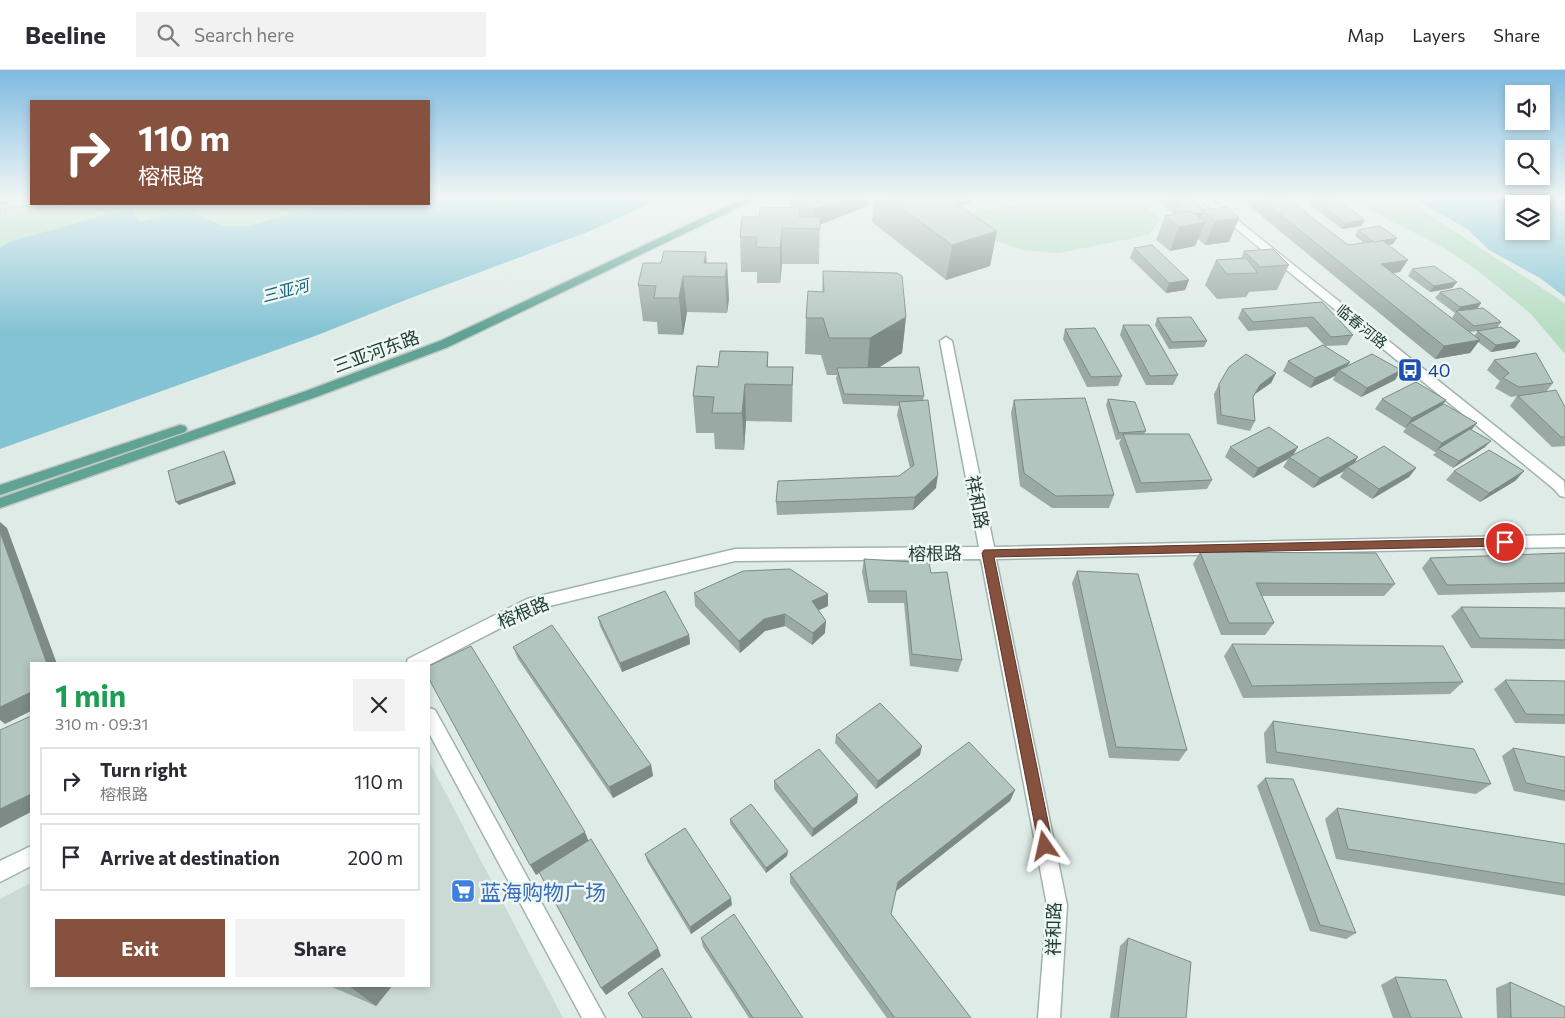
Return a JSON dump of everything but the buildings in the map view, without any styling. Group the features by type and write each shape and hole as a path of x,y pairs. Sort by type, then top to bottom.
{"main road":[{"name":"三亚河东路","path":"0,490 307,385 454,332 642,243"},
{"name":"三亚河东路","path":"0,503 311,394 436,347 657,243"}],"street":[{"name":"临春河路","path":"1260,243 1551,478 1565,492"},
{"name":"祥和路","path":"946,341 1056,905 1049,1018"},
{"name":"榕根路","path":"418,662 533,604 735,555 988,553 1565,541"},
{"path":"430,718 594,1018"},
{"path":"0,872 30,857"}],"shaded area":[{"name":"蓝海购物广场","path":"430,763 563,1018 0,1018 0,899 30,884 30,987 430,987"}],"green space":[{"path":"0,243 56,243 0,257"},
{"path":"1004,243 1108,243 1059,253 1023,250"},
{"path":"1435,243 1473,243 1565,303 1565,354 1530,313 1478,271"}],"water":[{"name":"三亚河","path":"7,243 557,243 315,336 0,449 0,248"},
{"path":"1482,243 1565,243 1565,297 1540,278 1489,250"}],"place":[{"name":"40","path":"1410,370"},
{"name":"蓝海购物广场","path":"463,891"}],"route":[{"path":"1045,846 988,553 1505,542"}]}
